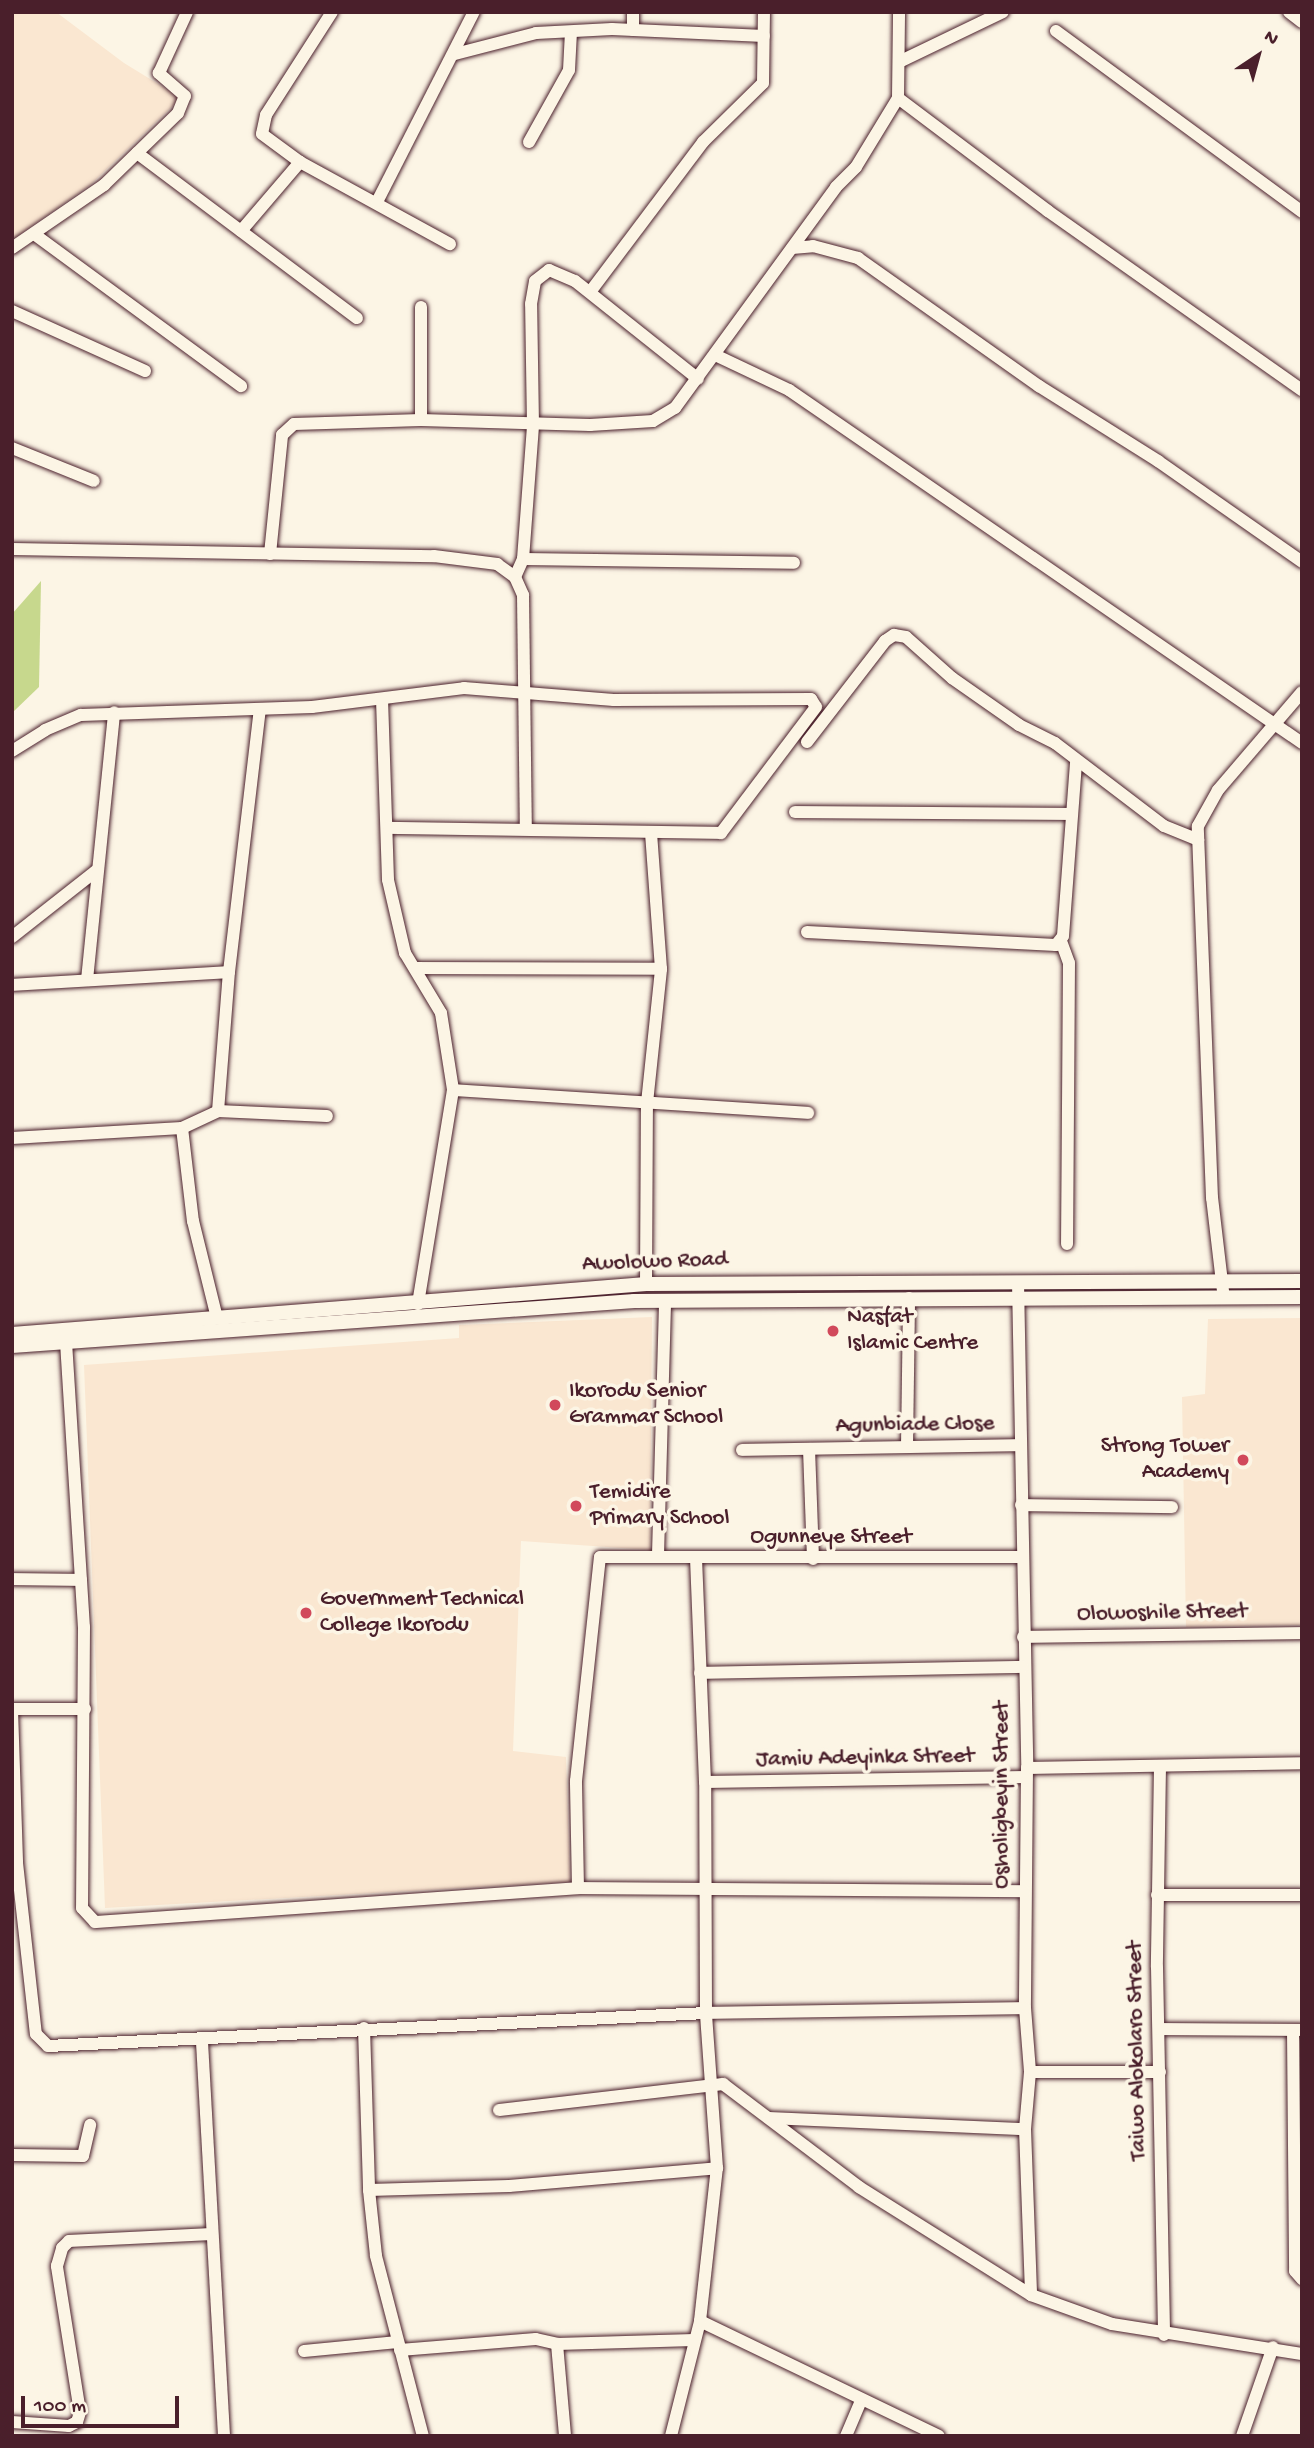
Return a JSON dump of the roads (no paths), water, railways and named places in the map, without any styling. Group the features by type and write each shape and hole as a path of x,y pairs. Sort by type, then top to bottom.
{"main road":[{"name":"Awolowo Road","path":"12,1346 374,1313 418,1304 646,1284 1223,1289 1302,1281"},
{"name":"Awolowo Road","path":"12,1334 217,1318 665,1300 909,1298 1019,1289"},
{"name":"Awolowo Road","path":"1223,1289 1302,1297"}],"street":[{"path":"12,248 104,185 184,104 181,90 159,73 187,12"},
{"path":"331,12 261,126 267,142 450,244"},
{"path":"377,202 455,54 474,12"},
{"path":"633,12 633,30"},
{"path":"590,292 703,142 764,83 764,12"},
{"path":"270,554 284,430 294,424 421,420 533,425 653,421 675,408 792,248 856,167 898,97 901,61 899,12"},
{"path":"901,61 1003,12"},
{"path":"1289,12 1302,22"},
{"path":"455,54 536,33 633,30 764,36"},
{"path":"1056,31 1302,212"},
{"path":"529,142 569,70 571,33"},
{"path":"898,97 1048,211 1302,390"},
{"path":"138,153 357,318"},
{"path":"241,231 300,162"},
{"path":"34,234 241,386"},
{"path":"792,248 813,246 858,258 1039,386 1158,461 1302,562"},
{"path":"515,577 523,559 533,425 535,281 549,271 590,292 698,379"},
{"path":"421,307 421,420"},
{"path":"12,311 145,370"},
{"path":"715,355 789,390 1302,743"},
{"path":"12,448 94,481"},
{"path":"12,549 61,553 462,557 496,564 515,577 523,595 527,694 526,829"},
{"path":"523,559 793,563"},
{"path":"807,742 894,635 906,637 953,678 1019,725 1055,743 1076,762 1164,826 1198,840"},
{"path":"12,751 45,730 81,715 260,710 382,699 464,688 614,700 811,699 816,707 727,829 710,835 389,828"},
{"path":"1223,1289 1212,1198 1202,860 1198,840 1205,809 1302,692"},
{"path":"382,699 389,828 388,880 401,942 441,1013 453,1090 418,1304"},
{"path":"218,1111 229,972 260,710"},
{"path":"87,980 114,712"},
{"path":"1067,1244 1069,963 1060,941 1076,762"},
{"path":"795,812 1070,814"},
{"path":"646,1284 647,1103 661,969 651,834"},
{"path":"12,937 97,870"},
{"path":"807,933 1060,941"},
{"path":"417,968 661,969"},
{"path":"12,985 229,972"},
{"path":"453,1090 808,1113"},
{"path":"12,1138 183,1128 218,1111 327,1116"},
{"path":"183,1128 193,1221 217,1318"},
{"name":"Osholigbeyin Street","path":"1019,1289 1026,1773 1025,2008 1030,2072 1025,2129 1031,2295"},
{"path":"907,1446 909,1298"},
{"path":"658,1555 665,1300"},
{"path":"66,1342 81,1580 85,1709 82,1908 95,1922 578,1888 706,1892 1024,1891"},
{"name":"Agunbiade Close","path":"742,1450 1021,1445"},
{"name":"Agunbiade Close","path":"809,1449 813,1559"},
{"path":"1021,1505 1172,1507"},
{"name":"Ogunneye Street","path":"578,1888 576,1781 600,1558 658,1555 696,1560 1021,1557"},
{"path":"671,2436 700,2321 717,2168 705,2013 705,1782 696,1560"},
{"path":"12,1579 81,1580"},
{"name":"Olowoshile Street","path":"1023,1637 1302,1633"},
{"path":"700,1673 1023,1667"},
{"path":"85,1709 12,1710 15,1863 40,2042 48,2046 202,2042 364,2028 705,2013 1025,2008"},
{"name":"Jamiu Adeyinka Street","path":"705,1782 1302,1763"},
{"name":"Taiwo Alokolaro Street","path":"1160,1766 1157,1895 1164,2334"},
{"path":"1157,1895 1302,1895"},
{"path":"364,2028 369,2190 376,2256 423,2436"},
{"path":"1160,2029 1297,2030 1294,2259 1295,2271 1302,2278"},
{"path":"202,2042 224,2436"},
{"path":"1030,2072 1160,2072"},
{"path":"499,2110 723,2084 859,2187 1031,2295 1112,2324 1164,2334 1273,2347 1302,2354"},
{"path":"768,2118 1025,2129"},
{"path":"12,2155 80,2158 86,2151 90,2125"},
{"path":"369,2190 509,2186 717,2168"},
{"path":"12,2422 69,2426 77,2421 80,2412 57,2266 62,2248 69,2241 211,2234"},
{"path":"700,2321 861,2401 939,2436"},
{"path":"304,2351 536,2339 557,2344 694,2340"},
{"path":"557,2344 565,2436"},
{"path":"1242,2436 1273,2347"},
{"path":"846,2436 861,2401"}],"place":[{"name":"Nasfat Islamic Centre","path":"833,1331"},
{"name":"Ikorodu Senior Grammar School","path":"555,1405"},
{"name":"Strong Tower Academy","path":"1243,1460"},
{"name":"Temidire Primary School","path":"576,1506"},
{"name":"Government Technical College Ikorodu","path":"306,1613"}]}
